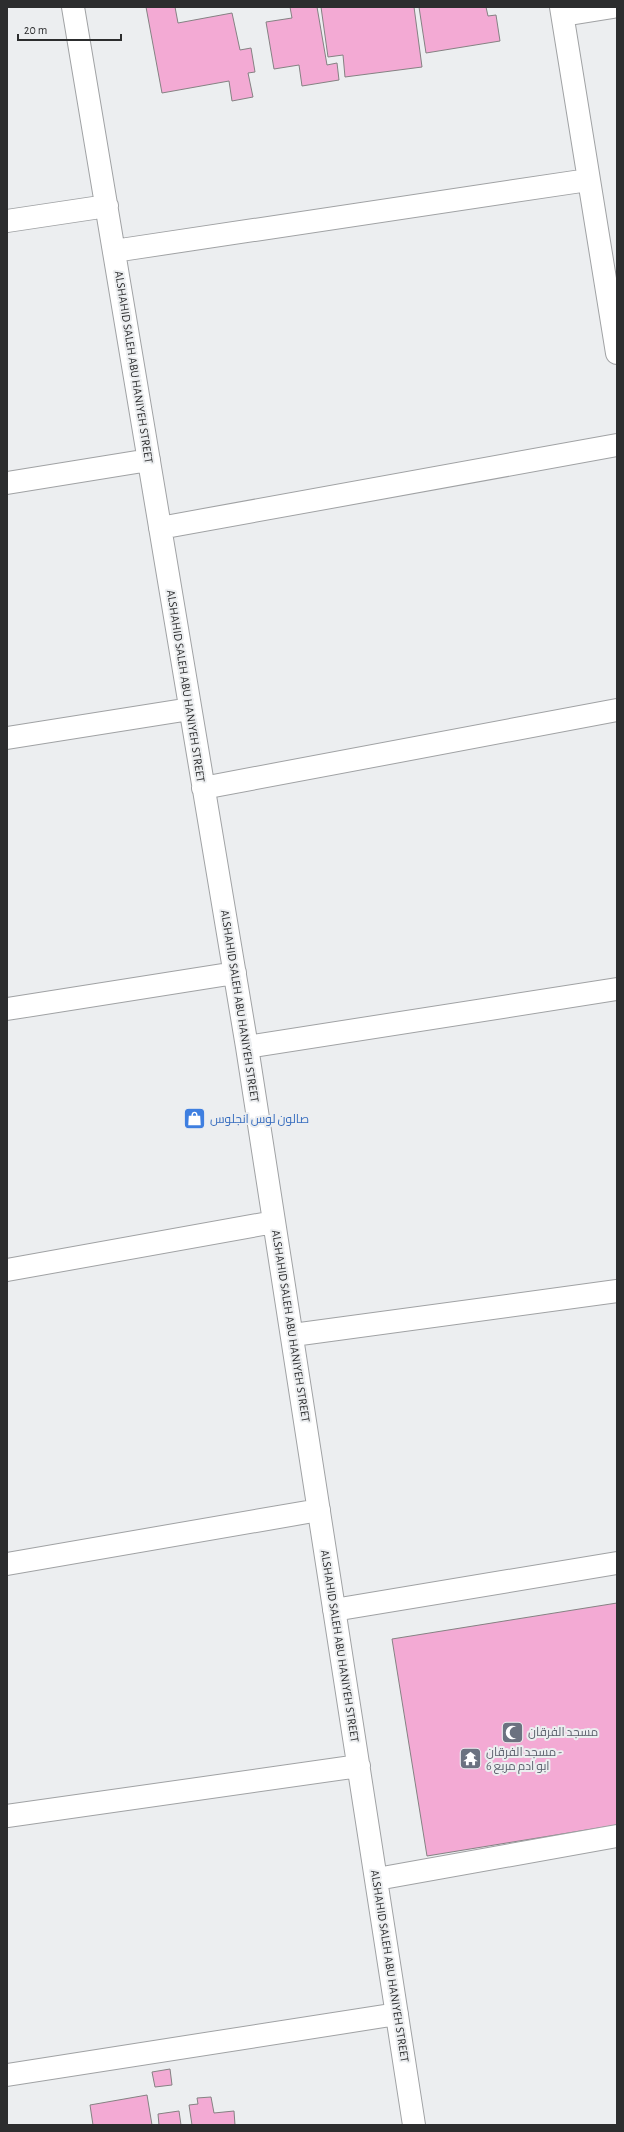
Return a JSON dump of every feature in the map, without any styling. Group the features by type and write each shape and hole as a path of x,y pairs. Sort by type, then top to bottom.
{"street":[{"name":"ALSHAHID SALEH ABU HANIYEH STREET","path":"73,7 247,1047 414,2125"},
{"path":"613,7 562,11 588,180 610,268 617,353"},
{"path":"114,251 588,180"},
{"path":"7,221 107,206"},
{"path":"160,528 617,445"},
{"path":"7,484 149,460"},
{"path":"7,738 190,709"},
{"path":"203,788 617,710"},
{"path":"7,1008 235,973"},
{"path":"247,1047 617,989"},
{"path":"7,1270 274,1222"},
{"path":"292,1335 617,1291"},
{"path":"7,1564 319,1510"},
{"path":"334,1610 617,1563"},
{"path":"7,1816 359,1766"},
{"path":"377,1879 617,1836"},
{"path":"7,2076 397,2014"}],"building":[{"path":"146,7 175,7 178,23 232,13 240,50 251,48 255,72 248,73 253,97 232,101 229,81 162,93"},
{"path":"290,7 317,7 327,65 337,63 339,80 302,86 299,65 274,69 266,22 292,18"},
{"path":"321,7 414,7 422,67 345,77 343,55 328,57"},
{"path":"419,7 486,7 488,16 496,15 500,41 426,53"},
{"name":"مسجد الفرقان","path":"617,1603 617,1825 427,1856 392,1639"},
{"path":"170,2069 172,2085 155,2087 152,2072"},
{"path":"147,2095 152,2125 93,2125 90,2105"},
{"path":"211,2097 214,2113 234,2111 235,2125 192,2125 189,2105 198,2104 197,2098"},
{"path":"179,2111 181,2125 159,2125 158,2114"}],"place":[{"name":"صالون لوس انجلوس","path":"194,1119"},
{"name":"مسجد الفرقان","path":"512,1732"},
{"name":"مسجد الفرقان - ابو ادم مربع 6","path":"470,1759"}]}
